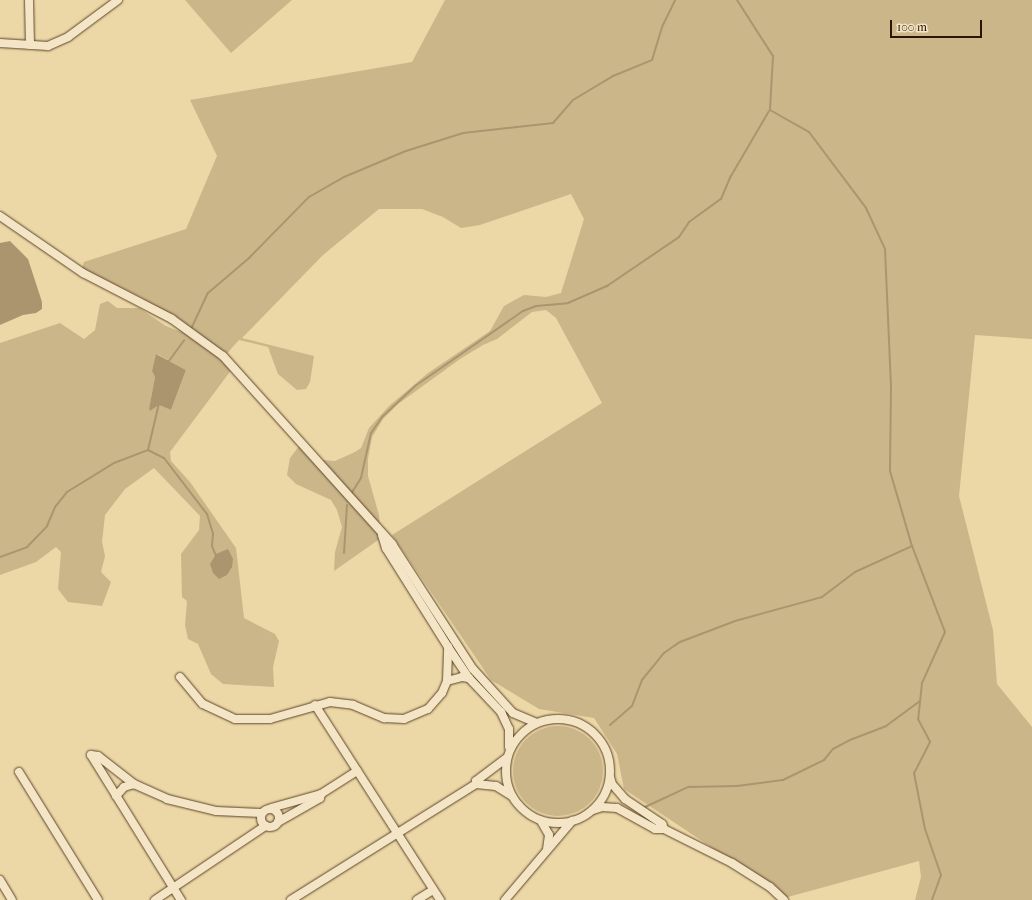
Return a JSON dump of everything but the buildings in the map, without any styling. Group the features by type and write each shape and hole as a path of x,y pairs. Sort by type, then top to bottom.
{"street":[{"path":"30,0 30,45"},
{"path":"0,43 48,46 68,37 118,0"},
{"path":"0,216 83,273 172,319 223,356 340,484 382,535 392,544 473,669 514,713 536,723"},
{"path":"382,535 386,548 448,647 469,678 504,717 510,734 506,781 512,796 527,814 541,821 556,823 572,821"},
{"path":"180,677 203,704 236,719 270,719 315,705 330,702 346,704 384,718 404,719 416,715 433,704 447,681 448,647"},
{"path":"447,681 462,677 469,678"},
{"path":"315,705 396,834 440,900"},
{"path":"291,900 476,784 476,781 508,754 517,737 536,723 559,718 574,721 588,728 604,745 609,760 612,784 625,799 662,824 664,829"},
{"path":"181,900 91,755 98,756 134,784 156,795 191,807 216,811 261,813 271,808 321,794 357,771"},
{"path":"19,772 98,900"},
{"path":"592,810 606,791 610,776"},
{"path":"116,796 124,787 134,784"},
{"path":"476,784 496,786 512,796"},
{"path":"155,900 265,826 274,826 278,822 320,798 321,794"},
{"path":"505,900 572,821 592,810 602,807 617,808 655,829 664,829 732,863 780,899"},
{"path":"271,808 278,813 278,822"},
{"path":"261,813 260,819 265,826"},
{"path":"541,821 549,835 547,849"},
{"path":"0,880 12,900"},
{"path":"418,900 433,890"}],"shaded area":[{"path":"185,0 292,0 231,53"},
{"path":"445,0 1032,0 1032,339 975,335 959,496 993,630 997,684 1032,727 1032,900 915,900 921,877 919,861 777,900 780,893 624,789 617,754 594,718 539,709 491,680 392,535 602,403 556,318 546,310 532,312 497,339 483,345 460,359 398,404 383,419 372,437 368,459 368,476 379,515 381,538 334,571 335,552 342,527 337,510 331,500 296,484 287,475 290,458 300,445 322,460 335,461 355,452 361,448 369,428 389,406 428,373 490,331 504,306 524,295 546,297 561,293 584,219 571,194 480,225 461,228 443,217 422,209 379,209 323,255 242,338 314,356 310,382 306,389 297,390 278,374 268,347 239,340 222,359 232,369 170,452 171,461 190,482 236,548 244,618 275,634 279,641 273,667 274,687 223,684 211,674 198,644 188,639 185,625 187,601 182,597 181,554 199,530 200,516 154,468 125,489 105,515 102,542 105,556 101,572 111,582 102,606 68,602 58,589 61,552 56,547 36,562 0,575 0,343 60,323 84,339 95,330 100,304 108,301 117,308 139,308 166,326 181,332 144,299 82,268 84,262 186,229 217,156 190,100 412,62","holes":["157,354 186,370 171,410 159,405 150,411 149,409 155,377 152,371"]},
{"path":"10,241 28,259 42,302 42,309 36,313 23,315 0,325 0,243"},
{"path":"156,354 186,370 171,410 159,405 150,411 149,409 155,377 152,371"},
{"path":"228,549 233,559 232,567 227,575 219,579 213,573 210,564 216,554"},
{"path":"558,726 575,730 590,739 599,754 603,771 599,788 590,803 575,812 558,816 541,812 526,803 517,788 513,771 517,754 526,739 541,730"}],"waterway":[{"path":"191,329 208,293 249,258 309,197 344,177 406,151 463,133 553,123 573,100 613,76 652,60 662,27 675,0"},
{"path":"737,0 773,56 770,110 809,132 866,208 885,249 891,387 890,471 912,546 945,632 922,683 918,719 930,742 914,773 925,829 941,875 932,900"},
{"path":"351,494 361,478 371,433 382,417 415,386 523,311 536,306 568,303 607,286 679,237 689,222 721,199 731,176 769,111"},
{"path":"169,361 184,340"},
{"path":"0,557 27,547 47,526 55,507 67,492 114,463 148,450 159,403"},
{"path":"148,450 164,458 207,514 213,534 212,546 216,556"},
{"path":"344,553 347,505"},
{"path":"610,725 632,706 642,680 664,653 680,642 735,621 822,597 855,572 912,546"},
{"path":"643,808 688,787 737,786 783,780 824,760 833,749 850,740 886,726 920,701"}]}
